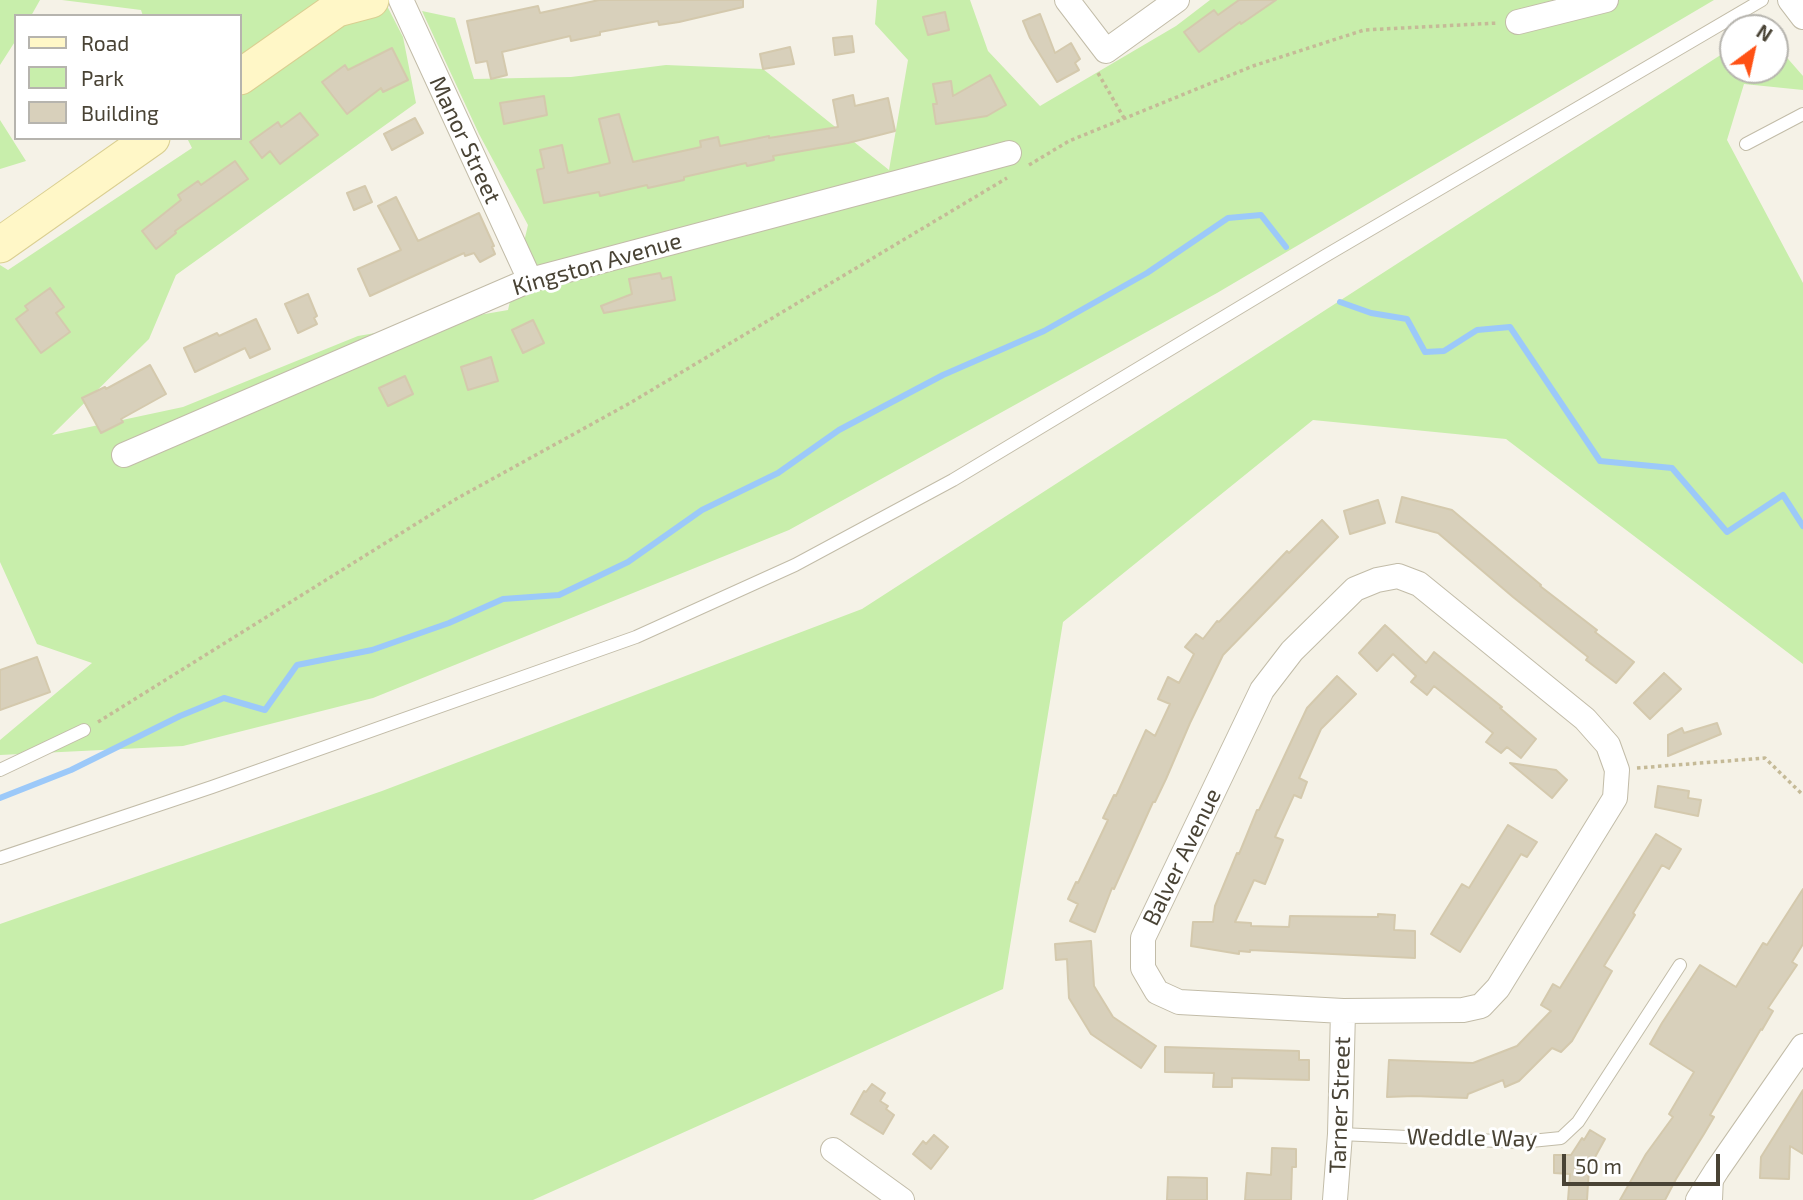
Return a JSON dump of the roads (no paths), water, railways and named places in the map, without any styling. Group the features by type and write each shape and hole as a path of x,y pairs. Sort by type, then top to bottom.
{"street":[{"path":"242,76 337,9 371,0"},
{"name":"Manor Street","path":"401,0 530,280"},
{"path":"1067,0 1099,57 1177,0"},
{"path":"1550,0 1576,7"},
{"path":"1518,22 1606,0"},
{"path":"1790,0 1803,18"},
{"path":"0,245 149,140"},
{"name":"Kingston Avenue","path":"124,455 530,280 1013,166"},
{"name":"Balver Avenue","path":"1398,576 1419,584 1585,719 1608,745 1617,770 1615,798 1498,988 1481,1006 1463,1010 1343,1011 1179,1002 1157,992 1143,968 1143,938 1262,690 1292,651 1355,589 1377,580 1398,576"},
{"name":"Tarner Street","path":"1335,1200 1340,1134 1343,1011"},
{"path":"1698,1200 1803,1046"},
{"path":"833,1150 902,1200"}],"lane":[{"path":"0,858 212,787 636,637 794,565 953,480 1337,249 1762,0"},
{"path":"1746,144 1803,114"},
{"path":"0,770 84,730"},
{"name":"Weddle Way","path":"1340,1134 1521,1142 1560,1138 1578,1122 1680,965"},
{"path":"1716,1200 1717,1170"}],"waterway":[{"path":"0,798 71,770 180,716 224,698 265,710 297,665 372,650 449,623 503,599 559,595 628,562 702,510 778,473 839,430 943,375 1044,331 1147,273 1228,218 1261,215 1286,247"},
{"path":"1340,302 1371,313 1407,319 1425,352 1444,351 1477,330 1510,327 1600,461 1672,468 1727,532 1783,495 1803,526"}]}
